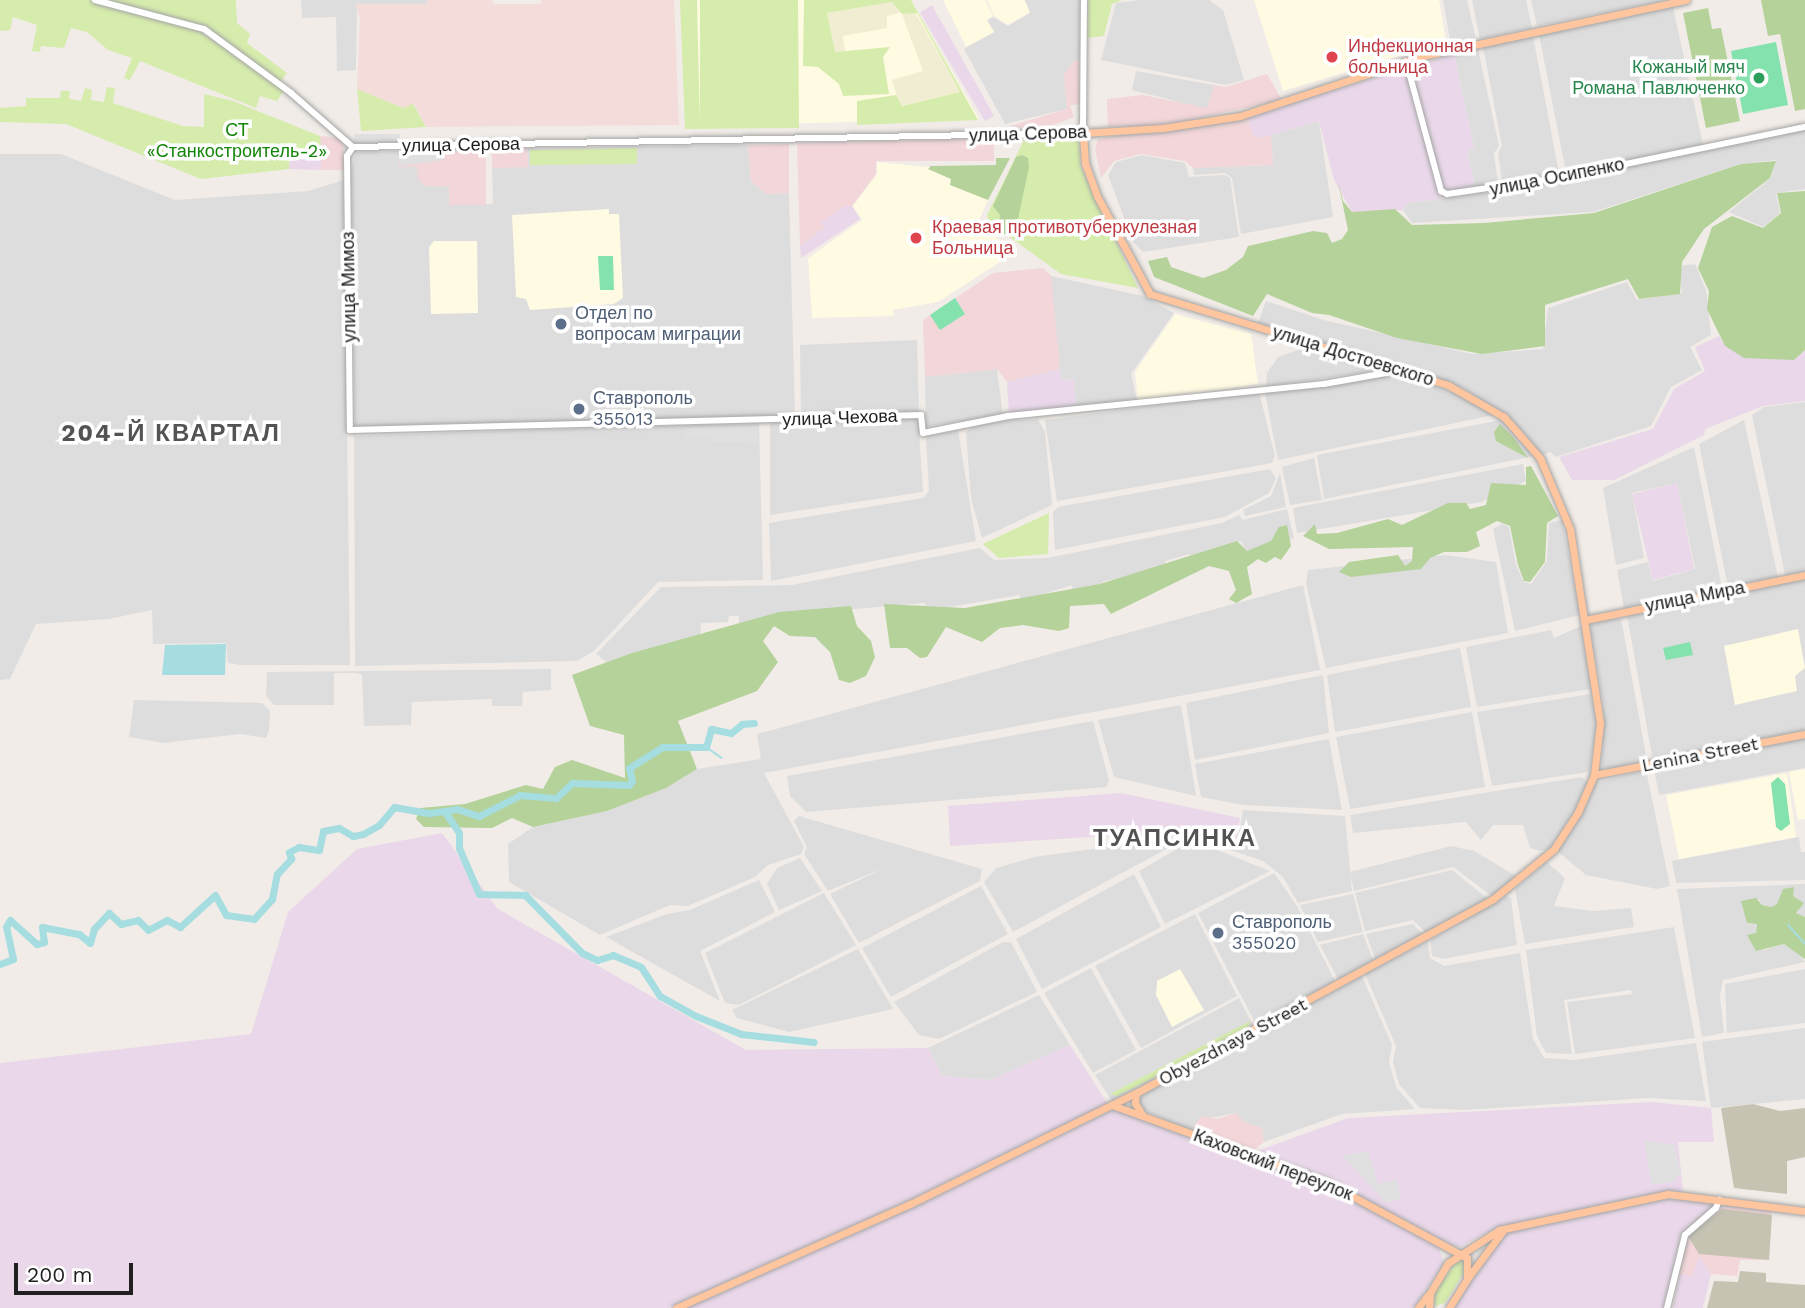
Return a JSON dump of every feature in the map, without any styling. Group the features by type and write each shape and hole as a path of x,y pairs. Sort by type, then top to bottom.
{"main road":[{"name":"улица Серова","path":"1083,133 1163,128 1240,116 1406,61 1686,0"},
{"name":"улица Достоевского","path":"1083,133 1086,163 1097,196 1150,294 1462,391 1504,417 1530,443 1549,472 1565,511 1585,620"},
{"name":"улица Мира","path":"1585,620 1805,575"},
{"name":"Obyezdnaya Street","path":"676,1308 910,1204 1136,1093 1513,887 1562,839 1594,775 1600,715 1585,620"},
{"name":"Lenina Street","path":"1594,775 1805,734"},
{"path":"1136,1093 1135,1103 1143,1115"},
{"name":"Каховский переулок","path":"1111,1105 1326,1182 1438,1241 1460,1256"},
{"path":"1448,1247 1470,1245 1509,1228 1668,1194 1805,1211"},
{"path":"1447,1308 1490,1242 1509,1228"},
{"path":"1438,1241 1446,1254 1445,1268"},
{"path":"1418,1308 1445,1268 1470,1245"},
{"path":"1460,1256 1467,1279"},
{"path":"1429,1308 1432,1289"},
{"path":"1429,1299 1434,1308"}],"street":[{"path":"95,0 204,29 291,93 353,147"},
{"path":"1083,133 1084,0"},
{"name":"улица Осипенко","path":"1406,61 1441,191 1447,194 1550,179 1805,127"},
{"name":"улица Серова","path":"353,147 1083,133"},
{"name":"улица Мимоз","path":"350,430 347,164 353,147"},
{"name":"улица Чехова","path":"350,430 922,415 923,433 1008,416 1324,384 1386,373 1390,368"},
{"path":"1667,1308 1685,1235 1716,1208 1719,1200"}],"shaded area":[{"path":"301,0 428,0 427,4 357,4 356,70 337,71 336,17 302,18"},
{"path":"428,0 492,0 493,4 541,4 541,0 674,0 679,125 426,127 414,104 403,108 357,89 360,19 356,4 426,4"},
{"path":"684,0 911,0 979,119 687,126"},
{"path":"943,0 985,0 993,16 987,20 994,32 966,47"},
{"path":"987,0 1024,0 1030,12 1008,25 994,16"},
{"path":"1025,0 1081,0 1080,60 1074,61 1064,75 1067,109 1005,124 964,49 994,32 987,20 993,17 1008,26 1030,13"},
{"path":"1140,0 1209,0 1223,10 1244,80 1225,85 1101,60 1116,3"},
{"name":"Инфекционная больница","path":"1254,0 1439,0 1446,42 1283,91"},
{"path":"1443,0 1467,0 1476,40 1451,45"},
{"path":"1472,0 1526,0 1532,28 1480,39"},
{"path":"1531,0 1664,0 1537,26"},
{"path":"892,2 902,12 887,16 887,28 843,36 845,52 834,52 827,13"},
{"path":"932,5 994,116 985,121 920,13"},
{"path":"1673,7 1703,145 1566,172 1539,35"},
{"path":"915,12 960,92 900,106 892,80 923,71 902,14"},
{"path":"1533,36 1559,173 1502,182 1498,153 1502,146 1483,47"},
{"path":"1478,49 1499,146 1494,153 1498,183 1475,187 1467,150 1474,148 1454,54"},
{"path":"1454,54 1474,148 1467,151 1475,187 1440,199 1408,203 1403,210 1352,212 1334,180 1319,121 1261,138 1253,136 1247,116"},
{"path":"1080,60 1081,104 1070,105 1074,117 1045,128 1007,127 1067,109 1064,75 1074,61"},
{"path":"1136,71 1214,85 1207,109 1132,90"},
{"path":"1267,74 1282,100 1167,125 1108,127 1107,99 1143,95 1207,108 1214,85 1226,87"},
{"path":"1247,116 1261,138 1271,135 1273,165 1193,168 1185,161 1141,154 1114,161 1101,178 1095,149 1098,139"},
{"path":"1319,121 1333,217 1241,234 1232,178 1225,173 1194,175 1193,168 1273,165 1271,135"},
{"path":"1805,129 1805,189 1776,193 1780,213 1763,227 1729,212 1771,178 1776,160 1741,164 1593,212 1412,223 1403,210 1408,203 1502,191"},
{"path":"354,134 400,134 400,143 354,143"},
{"path":"320,136 343,138 344,170 321,170"},
{"path":"994,138 994,161 876,161 876,174 852,206 821,222 824,228 800,246 797,143"},
{"path":"789,144 789,193 766,194 751,181 748,145"},
{"path":"748,145 751,181 766,194 789,193 795,417 355,428 351,171 356,152 399,151 399,167 418,167 449,186 449,205 493,204 492,168 528,167 527,148"},
{"path":"486,148 486,205 449,205 449,186 425,186 418,179 417,167 399,167 399,151"},
{"path":"492,148 527,148 528,167 492,168"},
{"path":"290,150 321,150 321,170 289,169"},
{"path":"444,153 444,160 400,166 400,154"},
{"path":"0,154 61,154 175,200 308,191 344,180 350,665 240,665 228,663 226,643 153,644 152,610 109,619 36,624 10,679 0,680"},
{"path":"1142,155 1185,163 1189,177 1225,175 1230,178 1239,237 1143,252 1133,242 1108,175 1116,162"},
{"name":"Краевая противотуберкулезная Больница","path":"877,162 928,167 988,200 977,225 1017,251 938,302 893,310 894,316 812,318 808,258 862,220 853,206 877,174"},
{"path":"845,206 852,206 860,219 801,258 800,246 824,228 821,222"},
{"path":"609,209 609,214 619,214 623,298 614,304 530,310 526,299 516,297 512,215"},
{"path":"434,241 477,241 478,313 431,314 429,247"},
{"path":"1695,264 1706,290 1711,335 1690,347 1702,370 1671,387 1651,426 1556,457 1550,452 1543,455 1514,422 1464,388 1258,323 1266,301 1324,320 1472,354 1543,349 1548,308 1627,282 1637,300 1682,293 1679,266"},
{"path":"1043,268 1051,276 1060,369 1007,382 997,369 925,377 923,320 993,273"},
{"path":"1051,276 1143,296 1174,313 1131,374 1137,400 1076,406 1074,379 1061,380 1053,330"},
{"path":"1175,314 1251,334 1258,384 1138,401 1135,372"},
{"path":"1719,336 1725,346 1794,360 1805,350 1805,401 1763,406 1705,429 1704,435 1614,480 1572,480 1559,457 1653,429 1674,389 1705,371 1695,347"},
{"path":"917,340 919,413 801,417 800,345"},
{"path":"1306,347 1383,369 1266,387 1267,373 1278,357"},
{"path":"997,369 1003,416 926,426 925,377"},
{"path":"1060,369 1061,380 1074,379 1076,409 1009,414 1007,382"},
{"path":"1389,371 1462,396 1494,415 1278,460 1265,393"},
{"path":"1259,392 1275,456 1272,463 1057,501 1045,420"},
{"path":"1805,402 1805,571 1785,575 1752,415 1764,407"},
{"path":"918,417 923,492 770,515 770,423"},
{"path":"1038,419 1045,432 1052,505 982,538 971,499 966,432 976,425"},
{"path":"1501,420 1534,456 1324,499 1317,455"},
{"path":"1744,420 1778,577 1728,587 1699,444"},
{"path":"759,423 763,580 658,582 594,651 577,661 355,666 354,436"},
{"path":"758,427 759,441 711,442 711,436 686,437 686,428"},
{"path":"958,430 976,541 771,581 769,523 923,498 929,491 926,437"},
{"path":"1694,447 1722,588 1624,609 1617,570 1648,562 1653,581 1695,569 1677,483 1632,493 1644,558 1616,565 1603,488"},
{"path":"1314,458 1322,500 1290,505 1282,467"},
{"path":"1523,464 1526,481 1481,502 1297,533 1293,508"},
{"path":"1270,469 1276,478 1269,493 1225,517 1055,550 1053,512 1058,507"},
{"path":"1280,473 1286,507 1245,516 1243,510 1271,496"},
{"path":"1677,483 1694,569 1653,580 1632,494"},
{"path":"1287,509 1294,538 1246,552 1241,541 1220,546 1194,568 1190,554 1165,561 1165,569 1105,581 1074,599 1072,585 1021,601 1019,595 927,611 925,603 773,616 739,633 739,616 729,616 728,622 701,623 700,639 609,664 596,654 661,587 792,585 980,548 994,560 1047,558 1222,523 1239,515 1243,520"},
{"path":"1562,520 1580,615 1515,631 1493,529 1502,524 1509,527 1516,565 1524,582 1531,584 1547,561 1549,523"},
{"path":"1445,555 1496,562 1508,633 1326,668 1306,584 1308,570"},
{"path":"1805,579 1805,730 1653,761 1627,615"},
{"path":"1303,585 1320,670 764,773 804,847 801,854 768,865 755,877 688,906 670,905 600,935 509,882 508,844 533,827 607,811 666,788 697,769 761,759 757,734"},
{"path":"1621,618 1647,761 1607,769 1602,767 1604,706 1590,629 1593,623"},
{"path":"1581,626 1591,689 1477,707 1466,647 1551,630 1554,638"},
{"path":"1798,629 1805,668 1795,676 1797,691 1735,705 1724,646"},
{"path":"1460,648 1471,707 1335,732 1327,675"},
{"path":"551,669 551,690 523,692 522,706 492,706 492,699 412,702 411,725 364,726 362,675 357,673 334,673 334,705 274,705 266,696 267,672"},
{"path":"1323,675 1329,733 1195,760 1186,703"},
{"path":"1591,694 1597,723 1589,772 1492,786 1477,712"},
{"path":"134,700 262,703 270,711 269,731 266,738 240,734 164,743 129,737"},
{"path":"1181,705 1196,796 1114,777 1098,720"},
{"path":"1472,712 1485,787 1350,809 1336,737"},
{"path":"1093,721 1109,780 1107,787 806,812 790,796 787,776"},
{"path":"1805,737 1805,768 1659,795 1654,769"},
{"path":"1329,739 1342,810 1243,805 1201,797 1195,764"},
{"path":"1805,769 1805,819 1798,820 1789,772"},
{"path":"1646,770 1670,886 1657,889 1586,875 1556,850 1579,818 1594,783"},
{"path":"1787,773 1796,837 1679,859 1666,795"},
{"path":"1581,777 1588,782 1575,811 1550,848 1540,851 1530,848 1523,825 1493,825 1481,840 1466,822 1353,833 1350,815"},
{"path":"1121,793 1240,818 1237,837 1106,836 950,846 948,806"},
{"path":"1243,810 1345,816 1352,891 1298,903 1283,877 1263,861 1230,850 1238,838"},
{"path":"799,816 982,869 980,881 859,943 830,894 884,868 828,891 804,854 807,847 794,821"},
{"path":"442,833 498,909 746,1050 928,1048 942,1076 990,1080 1070,1045 1108,1104 882,1214 668,1308 0,1308 0,1063 251,1034 288,912 357,849"},
{"path":"1799,837 1801,852 1805,852 1805,880 1676,883 1672,861"},
{"path":"1166,839 1170,847 1013,932 984,882 996,868 1034,857"},
{"path":"1202,844 1270,871 1165,924 1139,871 1184,845"},
{"path":"1451,846 1474,851 1518,877 1492,896 1453,867 1354,891 1350,872"},
{"path":"800,858 822,891 779,910 767,884 777,868"},
{"path":"1547,862 1565,878 1554,906 1594,911 1631,908 1634,927 1525,944 1515,889"},
{"path":"1452,870 1488,899 1426,933 1413,920 1365,931 1355,893"},
{"path":"1274,873 1297,906 1336,983 1257,1026 1198,913"},
{"path":"1134,874 1161,927 1042,989 1016,939"},
{"path":"759,880 775,912 700,951 720,1001 606,937 667,914 690,910"},
{"path":"1805,884 1805,917 1797,915 1800,900 1792,896 1771,907 1762,905 1759,899 1749,924 1757,924 1756,933 1749,938 1764,950 1784,944 1797,950 1805,962 1723,980 1720,996 1724,1033 1702,1037 1677,889"},
{"path":"981,886 1008,934 891,997 862,948"},
{"path":"824,893 856,945 739,1005 725,1003 705,953"},
{"path":"1353,894 1363,932 1318,942 1300,905"},
{"path":"1506,896 1511,898 1517,945 1443,959 1432,956 1430,940"},
{"path":"1195,914 1237,996 1141,1048 1095,966"},
{"path":"1413,924 1423,935 1376,961 1366,934"},
{"path":"1674,927 1695,1038 1575,1054 1567,1002 1632,994 1631,990 1564,1000 1572,1054 1546,1053 1537,1036 1526,950"},
{"path":"1363,934 1374,962 1339,981 1320,945"},
{"path":"1428,941 1430,958 1444,966 1520,953 1533,1039 1544,1058 1574,1060 1696,1043 1706,1101 1647,1098 1464,1110 1420,1108 1399,1084 1393,1062 1396,1046 1365,974"},
{"path":"1003,942 1011,942 1037,992 939,1039 919,1035 894,1002"},
{"path":"858,949 893,1009 789,1032 737,1018 732,1010"},
{"path":"1091,968 1136,1050 1093,1073 1044,993"},
{"path":"1180,969 1204,1010 1172,1027 1156,995 1157,981"},
{"path":"1805,969 1805,1023 1727,1033 1725,984"},
{"path":"1362,976 1392,1045 1389,1062 1396,1087 1415,1109 1342,1114 1264,1142 1262,1128 1243,1122 1236,1113 1207,1119 1191,1130 1139,1109 1140,1095"},
{"path":"1039,995 1070,1045 990,1080 942,1076 928,1048"},
{"path":"1239,998 1254,1027 1112,1101 1095,1075"},
{"path":"1805,1028 1805,1099 1711,1108 1702,1042"},
{"path":"1652,1102 1711,1108 1714,1142 1678,1142 1683,1191 1498,1227 1460,1247 1450,1245 1328,1179 1257,1151 1348,1118"},
{"path":"1753,1104 1780,1111 1805,1108 1805,1157 1787,1161 1787,1194 1734,1188 1721,1108"},
{"path":"1112,1109 1358,1200 1437,1243 1444,1263 1414,1308 685,1308"},
{"path":"1236,1113 1244,1122 1262,1128 1264,1142 1251,1152 1191,1130 1201,1116 1217,1119"},
{"path":"1644,1141 1674,1145 1681,1172 1673,1182 1652,1185"},
{"path":"1368,1151 1378,1184 1397,1179 1401,1198 1387,1203 1342,1156"},
{"path":"1654,1199 1710,1201 1712,1208 1680,1236 1665,1308 1451,1308 1507,1232"},
{"path":"1728,1203 1771,1210 1769,1260 1740,1260 1737,1276 1711,1274 1699,1257 1692,1277 1677,1274 1687,1236"},
{"path":"1723,1209 1772,1215 1769,1260 1699,1254 1688,1236"},
{"path":"1699,1256 1711,1274 1703,1308 1673,1308 1680,1274 1692,1277"},
{"path":"1740,1271 1766,1273 1766,1282 1805,1285 1805,1308 1707,1308 1714,1281 1738,1282"}],"green space":[{"path":"0,0 88,0 201,32 284,90 277,101 260,96 256,108 140,61 130,80 124,78 132,58 108,50 87,32 71,28 64,48 41,46 40,52 32,51 37,25 13,17 10,30 0,31"},
{"path":"105,0 236,0 237,23 250,34 247,43 287,73 281,81 204,27"},
{"path":"680,0 697,0 700,125 700,0 798,0 799,128 685,129"},
{"path":"804,0 911,0 978,120 857,125 857,101 896,95 902,106 960,92 917,13 902,14 892,2 827,13 835,52 890,47 883,57 889,94 843,96 839,84 818,67 803,66"},
{"path":"1088,0 1122,0 1112,4 1104,36 1087,38"},
{"path":"1761,0 1805,0 1805,109 1795,111 1780,34 1768,36"},
{"path":"1708,8 1712,29 1721,28 1740,121 1706,128 1683,13"},
{"name":"Кожаный мяч Романа Павлюченко","path":"1776,42 1788,105 1743,114 1731,51"},
{"name":"СТ «Станкостроитель-2»","path":"107,87 115,88 113,103 183,126 204,127 204,94 233,101 320,136 321,150 290,150 289,169 201,179 66,124 0,122 0,108 26,106 26,98 60,98 61,91 70,91 69,99 81,101 85,88 92,90 91,100 104,102"},
{"path":"357,89 403,108 413,104 426,127 361,131"},
{"path":"1024,140 1079,141 1081,167 1138,288 1061,274 989,222 987,215"},
{"path":"637,148 637,164 530,165 530,150"},
{"path":"1022,155 1028,158 1029,167 1015,233 1009,236 998,231 1000,215 993,206 1016,157"},
{"path":"996,158 1010,158 988,200 950,185 951,179 928,169 931,166 996,165"},
{"path":"1776,161 1770,178 1704,229 1682,262 1680,294 1639,299 1628,279 1545,305 1545,346 1482,354 1397,338 1329,315 1312,313 1267,294 1253,316 1154,277 1148,261 1167,257 1171,267 1203,278 1226,270 1243,257 1248,246 1313,231 1327,233 1332,243 1342,239 1348,230 1337,177 1343,201 1352,212 1395,209 1412,225 1484,223 1594,213 1741,164"},
{"path":"1805,191 1805,350 1794,360 1744,358 1725,346 1707,309 1709,291 1698,268 1712,227 1732,216 1763,228 1781,213 1777,193"},
{"path":"598,256 613,256 614,290 600,290"},
{"path":"955,298 965,314 940,330 930,315"},
{"path":"1500,424 1528,458 1496,441 1494,432"},
{"path":"1531,466 1558,516 1547,523 1545,562 1530,582 1524,581 1518,565 1510,526 1497,521 1476,532 1480,546 1467,552 1444,552 1430,558 1421,569 1351,577 1339,572 1349,562 1398,555 1405,566 1412,561 1413,547 1329,549 1303,536 1315,524 1317,534 1337,533 1388,519 1402,525 1448,503 1466,503 1470,509 1486,505 1491,483 1526,485 1526,467"},
{"path":"1049,513 1048,554 999,558 983,544"},
{"path":"1287,525 1291,546 1281,560 1275,557 1266,563 1258,559 1247,567 1252,594 1236,603 1229,599 1236,590 1229,571 1209,566 1111,614 1104,604 1070,606 1069,628 1059,631 1023,625 1000,628 982,642 946,627 927,657 920,658 907,648 890,648 884,604 965,608 1100,584 1237,541 1247,551 1271,541 1279,527"},
{"path":"851,606 857,626 871,641 875,657 866,676 850,683 839,680 830,652 815,637 790,636 774,626 763,641 778,662 757,691 678,721 697,769 666,788 607,811 533,827 512,818 492,828 424,827 416,819 420,808 465,804 526,785 543,789 555,767 572,760 625,778 624,735 590,726 572,675 632,653 779,612"},
{"path":"1690,642 1693,655 1666,660 1663,648"},
{"path":"1778,777 1785,784 1790,824 1781,831 1776,827 1771,783"},
{"path":"1794,887 1793,896 1804,903 1796,913 1805,917 1805,959 1784,944 1756,951 1747,935 1756,933 1757,924 1747,923 1741,901 1756,898 1762,905 1771,907 1777,904 1783,889"},
{"path":"1250,1021 1249,1028 1146,1082 1117,1096 1110,1094"},
{"path":"1457,1260 1464,1262 1465,1271 1445,1303 1435,1306 1432,1296"}],"water":[{"path":"226,644 225,675 162,675 165,645"}],"waterway":[{"path":"0,964 13,959 6,927 10,920 37,944 44,942 42,927 79,934 90,943 94,929 109,913 121,924 138,920 148,930 167,920 180,927 215,895 226,915 254,919 272,899 277,874 291,859 289,852 299,847 319,850 323,831 339,828 353,836 363,834 379,825 394,807 429,813 457,809 479,816 520,795 556,798 572,783 629,785 632,781 629,768 663,747 706,747 711,729 731,733 742,724 754,723"},
{"path":"706,747 722,758"},
{"path":"445,812 459,833 459,848 479,894 525,895 582,953 597,960 613,955 641,967 660,996 696,1016 741,1034 814,1042"},
{"path":"1788,925 1805,944"}],"place":[{"name":"Инфекционная больница","path":"1332,57"},
{"name":"Кожаный мяч Романа Павлюченко","path":"1759,78"},
{"name":"Краевая противотуберкулезная Больница","path":"916,238"},
{"name":"Отдел по вопросам миграции","path":"561,324"},
{"name":"Ставрополь 355013","path":"579,409"},
{"name":"Ставрополь 355020","path":"1218,933"}],"district":[{"name":"204-Й КВАРТАЛ","path":"171,434"},
{"name":"ТУАПСИНКА","path":"1175,839"}]}
